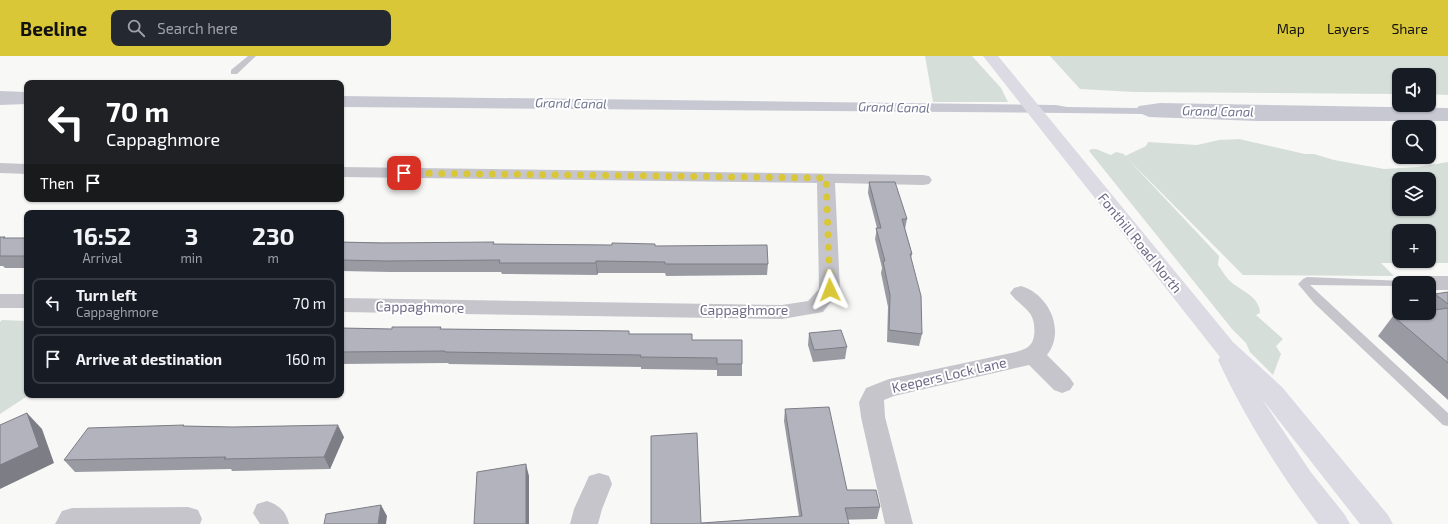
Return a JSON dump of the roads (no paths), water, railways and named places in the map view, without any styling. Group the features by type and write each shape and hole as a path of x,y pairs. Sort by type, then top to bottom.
{"main road":[{"name":"Fonthill Road North","path":"990,56 1225,348 1273,394 1378,524"},
{"name":"Fonthill Road North","path":"1225,348 1250,401 1300,479 1335,524"}],"street":[{"path":"0,168 24,168"},
{"path":"344,172 923,180"},
{"name":"Cappaghmore","path":"344,305 782,312 815,307 830,290 826,178"},
{"path":"1436,283 1448,283"},
{"path":"1021,293 1039,310 1044,320 1044,344 1040,350 1033,355 1062,384"},
{"path":"0,300 24,301"},
{"name":"Keepers Lock Lane","path":"899,524 873,417 871,402 875,394 889,388 1018,360 1033,355"},
{"path":"584,524 588,509 599,484"},
{"path":"69,524 72,520 188,520"}],"lane":[{"path":"234,72 252,56"},
{"path":"1392,282 1307,281 1303,284 1318,300 1448,421"}],"water":[{"path":"0,91 24,92 24,104 0,105"},
{"name":"Grand Canal","path":"344,96 1056,105 1067,107 1137,108 1139,106 1160,103 1392,107 1392,112 1436,112 1436,108 1448,108 1448,121 1257,121 1149,117 1142,114 344,107"}]}
